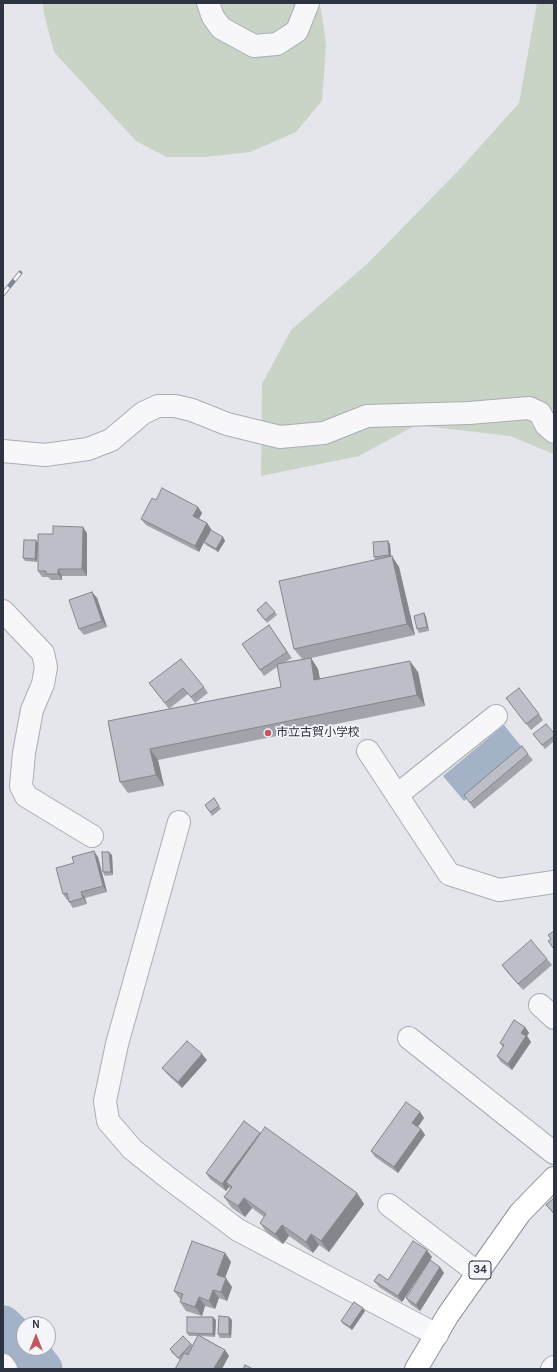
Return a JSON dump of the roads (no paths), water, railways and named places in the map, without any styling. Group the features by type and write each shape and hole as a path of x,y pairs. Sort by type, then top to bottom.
{"highway":[{"name":"34","path":"416,1369 436,1335 520,1213 554,1178"}],"street":[{"path":"208,3 213,16 221,28 254,46 277,44 297,31 308,3"},
{"path":"3,451 45,455 88,449 111,440 143,412 158,406 175,406 192,410 227,424 280,437 324,433 367,416 529,408 540,413 546,425 554,432"},
{"path":"3,611 43,653 46,667 43,684 32,710 24,752 21,786 26,796 92,836"},
{"path":"397,795 496,716"},
{"path":"368,751 449,874 499,890 554,882"},
{"path":"179,822 117,1044 105,1101 108,1121 132,1148 167,1177 238,1230 436,1335"},
{"path":"409,1038 554,1153"},
{"path":"389,1205 478,1273"},
{"path":"3,1365 6,1369"}],"water":[{"path":"504,725 525,751 464,801 443,776"}],"waterway":[{"path":"3,1325 16,1337"},
{"path":"33,1356 43,1369"}],"railway":[{"path":"3,294 20,273"}],"place":[{"name":"市立古賀小学校","path":"268,733"}]}
